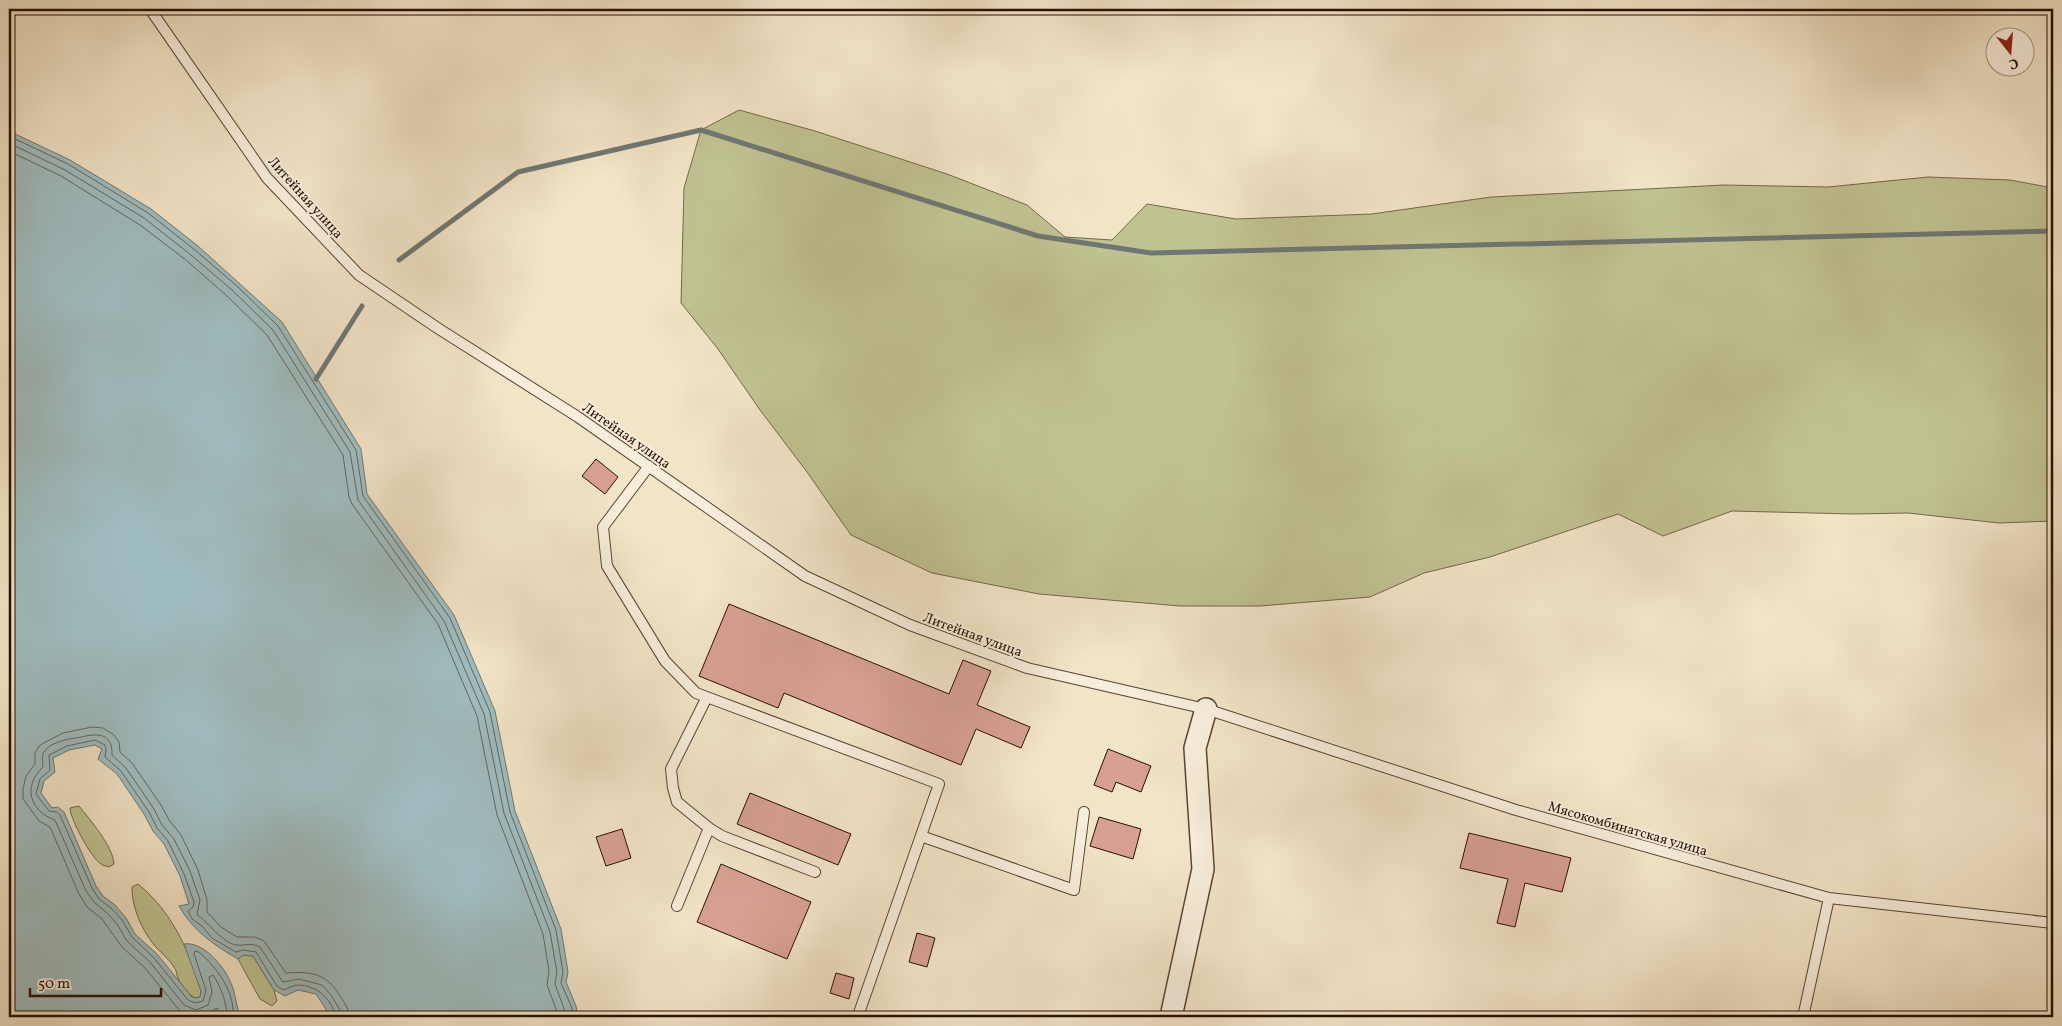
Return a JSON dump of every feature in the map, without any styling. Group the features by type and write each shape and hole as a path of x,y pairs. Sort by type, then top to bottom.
{"street":[{"path":"1171,1017 1203,869 1195,748 1206,709"}],"lane":[{"name":"Литейная улица","path":"150,9 267,178 359,275 578,417 805,576 910,625 1027,668 1206,709"},
{"path":"648,466 603,527 607,566 666,661 696,693 939,784 859,1013"},
{"path":"707,697 671,769 677,802 722,836 815,872"},
{"name":"Мясокомбинатская улица","path":"1206,709 1516,810 1829,898 2053,923"},
{"path":"920,836 1074,890 1084,812"},
{"path":"677,906 709,828"},
{"path":"1803,1017 1829,898"}],"green space":[{"path":"739,110 815,131 947,174 1027,205 1065,237 1112,240 1147,204 1236,219 1372,214 1491,197 1724,185 1828,187 1928,177 2010,180 2053,188 2053,521 1999,523 1908,513 1853,514 1732,511 1663,536 1618,514 1490,557 1424,573 1370,597 1260,606 1180,606 1039,594 932,573 851,535 718,349 681,303 684,188 701,130"},
{"path":"79,806 110,849 114,864 109,867 97,861 77,829 70,808"},
{"path":"138,884 170,919 178,933 191,961 201,991 200,997 193,997 186,990 179,981 176,970 170,961 158,950 142,927 132,895 132,887"},
{"path":"243,955 253,956 274,990 277,1001 272,1006 260,999 238,959"}],"water":[{"path":"9,131 70,160 151,209 198,246 282,322 361,449 367,494 454,615 495,711 515,811 561,929 568,972 566,982 576,1006 578,1017 331,1017 316,994 298,990 285,996 274,990 253,956 243,955 238,959 229,954 197,930 185,915 179,906 189,904 180,876 164,844 153,831 117,774 98,759 102,749 95,745 69,750 53,758 55,772 44,781 41,793 52,808 58,807 64,812 96,886 103,896 115,905 126,918 135,934 157,954 192,997 200,997 201,991 184,944 198,946 211,955 226,973 231,983 239,1014 237,1017 9,1017"}],"building":[{"path":"596,459 618,477 605,494 582,476"},
{"path":"729,604 949,694 963,660 991,671 977,705 1030,727 1021,748 976,729 961,765 784,693 778,708 699,676"},
{"path":"1108,749 1151,766 1141,792 1116,782 1112,792 1094,785"},
{"path":"750,793 851,834 838,865 737,824"},
{"path":"1099,817 1141,829 1133,859 1090,846"},
{"path":"622,829 631,858 606,866 596,837"},
{"path":"1469,833 1571,858 1562,892 1525,883 1515,927 1497,923 1508,879 1460,868"},
{"path":"721,864 811,902 787,959 697,922"},
{"path":"917,933 935,938 927,967 909,962"},
{"path":"836,973 854,978 849,999 830,993"}],"waterway":[{"path":"399,260 518,172 701,130 1038,236 1151,253 2053,231"},
{"path":"316,379 362,306"}]}
